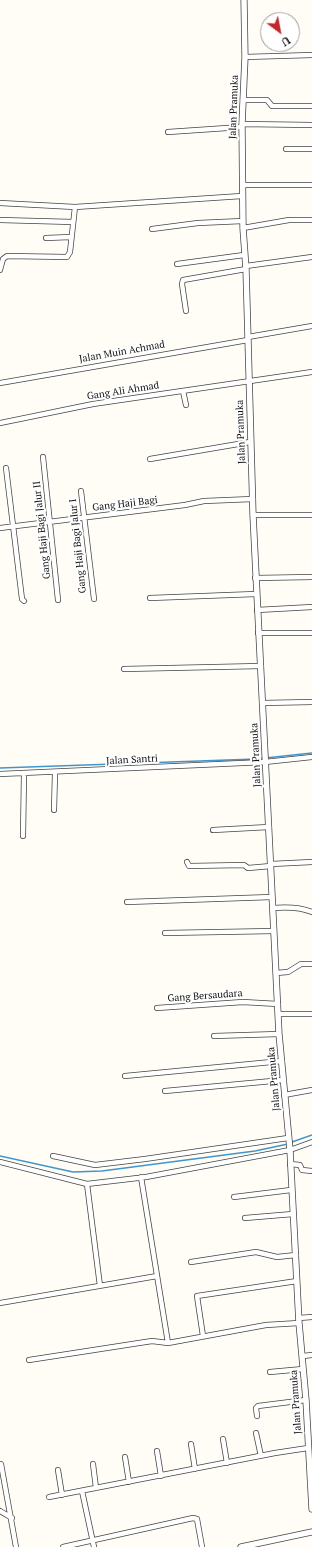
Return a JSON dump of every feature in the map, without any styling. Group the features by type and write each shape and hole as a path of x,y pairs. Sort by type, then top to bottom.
{"street":[{"name":"Jalan Pramuka","path":"244,0 245,57 242,126 242,196 244,255 246,268 248,380 255,578 279,1034 290,1150 299,1321 303,1356 312,1509"},
{"path":"245,57 312,55"},
{"path":"243,100 267,100 272,106 312,106"},
{"path":"168,132 242,126 312,125"},
{"path":"286,149 312,149"},
{"path":"242,185 312,185"},
{"path":"0,203 76,207 242,196"},
{"path":"0,256 65,258 69,255 76,207"},
{"path":"0,220 74,222"},
{"path":"243,228 289,220 312,220"},
{"path":"152,229 198,223 243,221"},
{"path":"46,238 72,237"},
{"path":"177,264 244,255"},
{"path":"0,270 2,259 7,256"},
{"path":"186,311 182,284 183,280 312,257"},
{"name":"Jalan Muin Achmad","path":"0,383 248,339 312,326"},
{"name":"Gang Ali Ahmad","path":"0,423 94,404 248,380 312,372"},
{"path":"183,391 186,405"},
{"path":"150,459 250,442"},
{"name":"Gang Haji Bagi Jalur II","path":"43,457 58,600"},
{"path":"6,468 22,599 24,601"},
{"name":"Gang Haji Bagi Jalur I","path":"81,491 94,599"},
{"name":"Gang Haji Bagi","path":"0,528 85,518 204,501 253,499"},
{"path":"253,515 312,515"},
{"path":"255,578 312,577"},
{"path":"150,598 256,594"},
{"path":"257,610 312,607"},
{"path":"258,634 312,633"},
{"path":"124,669 260,666"},
{"path":"262,703 312,702"},
{"name":"Jalan Santri","path":"0,774 55,773 265,762 312,757"},
{"path":"54,810 55,773"},
{"path":"23,836 24,774"},
{"path":"213,830 268,827"},
{"path":"187,862 189,866 244,865 248,868 312,862"},
{"path":"127,902 272,897"},
{"path":"273,908 306,909 312,912"},
{"path":"165,933 274,931"},
{"path":"276,973 288,972 301,964 312,964"},
{"name":"Gang Bersaudara","path":"157,1008 243,1002 278,1004"},
{"path":"278,1014 312,1014"},
{"path":"214,1036 279,1034"},
{"path":"125,1076 282,1060"},
{"path":"165,1091 283,1080"},
{"path":"284,1095 312,1090"},
{"path":"53,1156 95,1165 288,1138"},
{"path":"0,1162 87,1184 141,1177 290,1150 312,1142"},
{"path":"290,1164 300,1165 302,1170 312,1171"},
{"path":"141,1177 168,1342"},
{"path":"87,1184 100,1286"},
{"path":"234,1197 291,1190"},
{"path":"245,1218 293,1214"},
{"path":"191,1262 256,1252 277,1257 296,1256"},
{"path":"0,1303 157,1276"},
{"path":"203,1336 197,1296 297,1281"},
{"path":"29,1360 152,1341 168,1342 299,1321 312,1316"},
{"path":"303,1356 312,1355"},
{"path":"270,1372 303,1369"},
{"path":"257,1416 256,1408 258,1406 306,1400"},
{"path":"256,1433 261,1456"},
{"path":"223,1438 227,1463"},
{"path":"191,1444 195,1469"},
{"path":"49,1497 82,1492 96,1488 308,1448"},
{"path":"157,1450 161,1476"},
{"path":"125,1457 129,1482"},
{"path":"1,1464 12,1518 16,1547"},
{"path":"93,1464 96,1488"},
{"path":"58,1470 62,1495"},
{"path":"82,1492 94,1547"},
{"path":"0,1511 12,1518"},
{"path":"63,1547 196,1518 202,1547"},
{"path":"241,1547 312,1532"}],"waterway":[{"path":"0,768 256,759 312,753"},
{"path":"292,1142 312,1135"},
{"path":"0,1156 73,1172 102,1171 255,1151 288,1144"}]}
